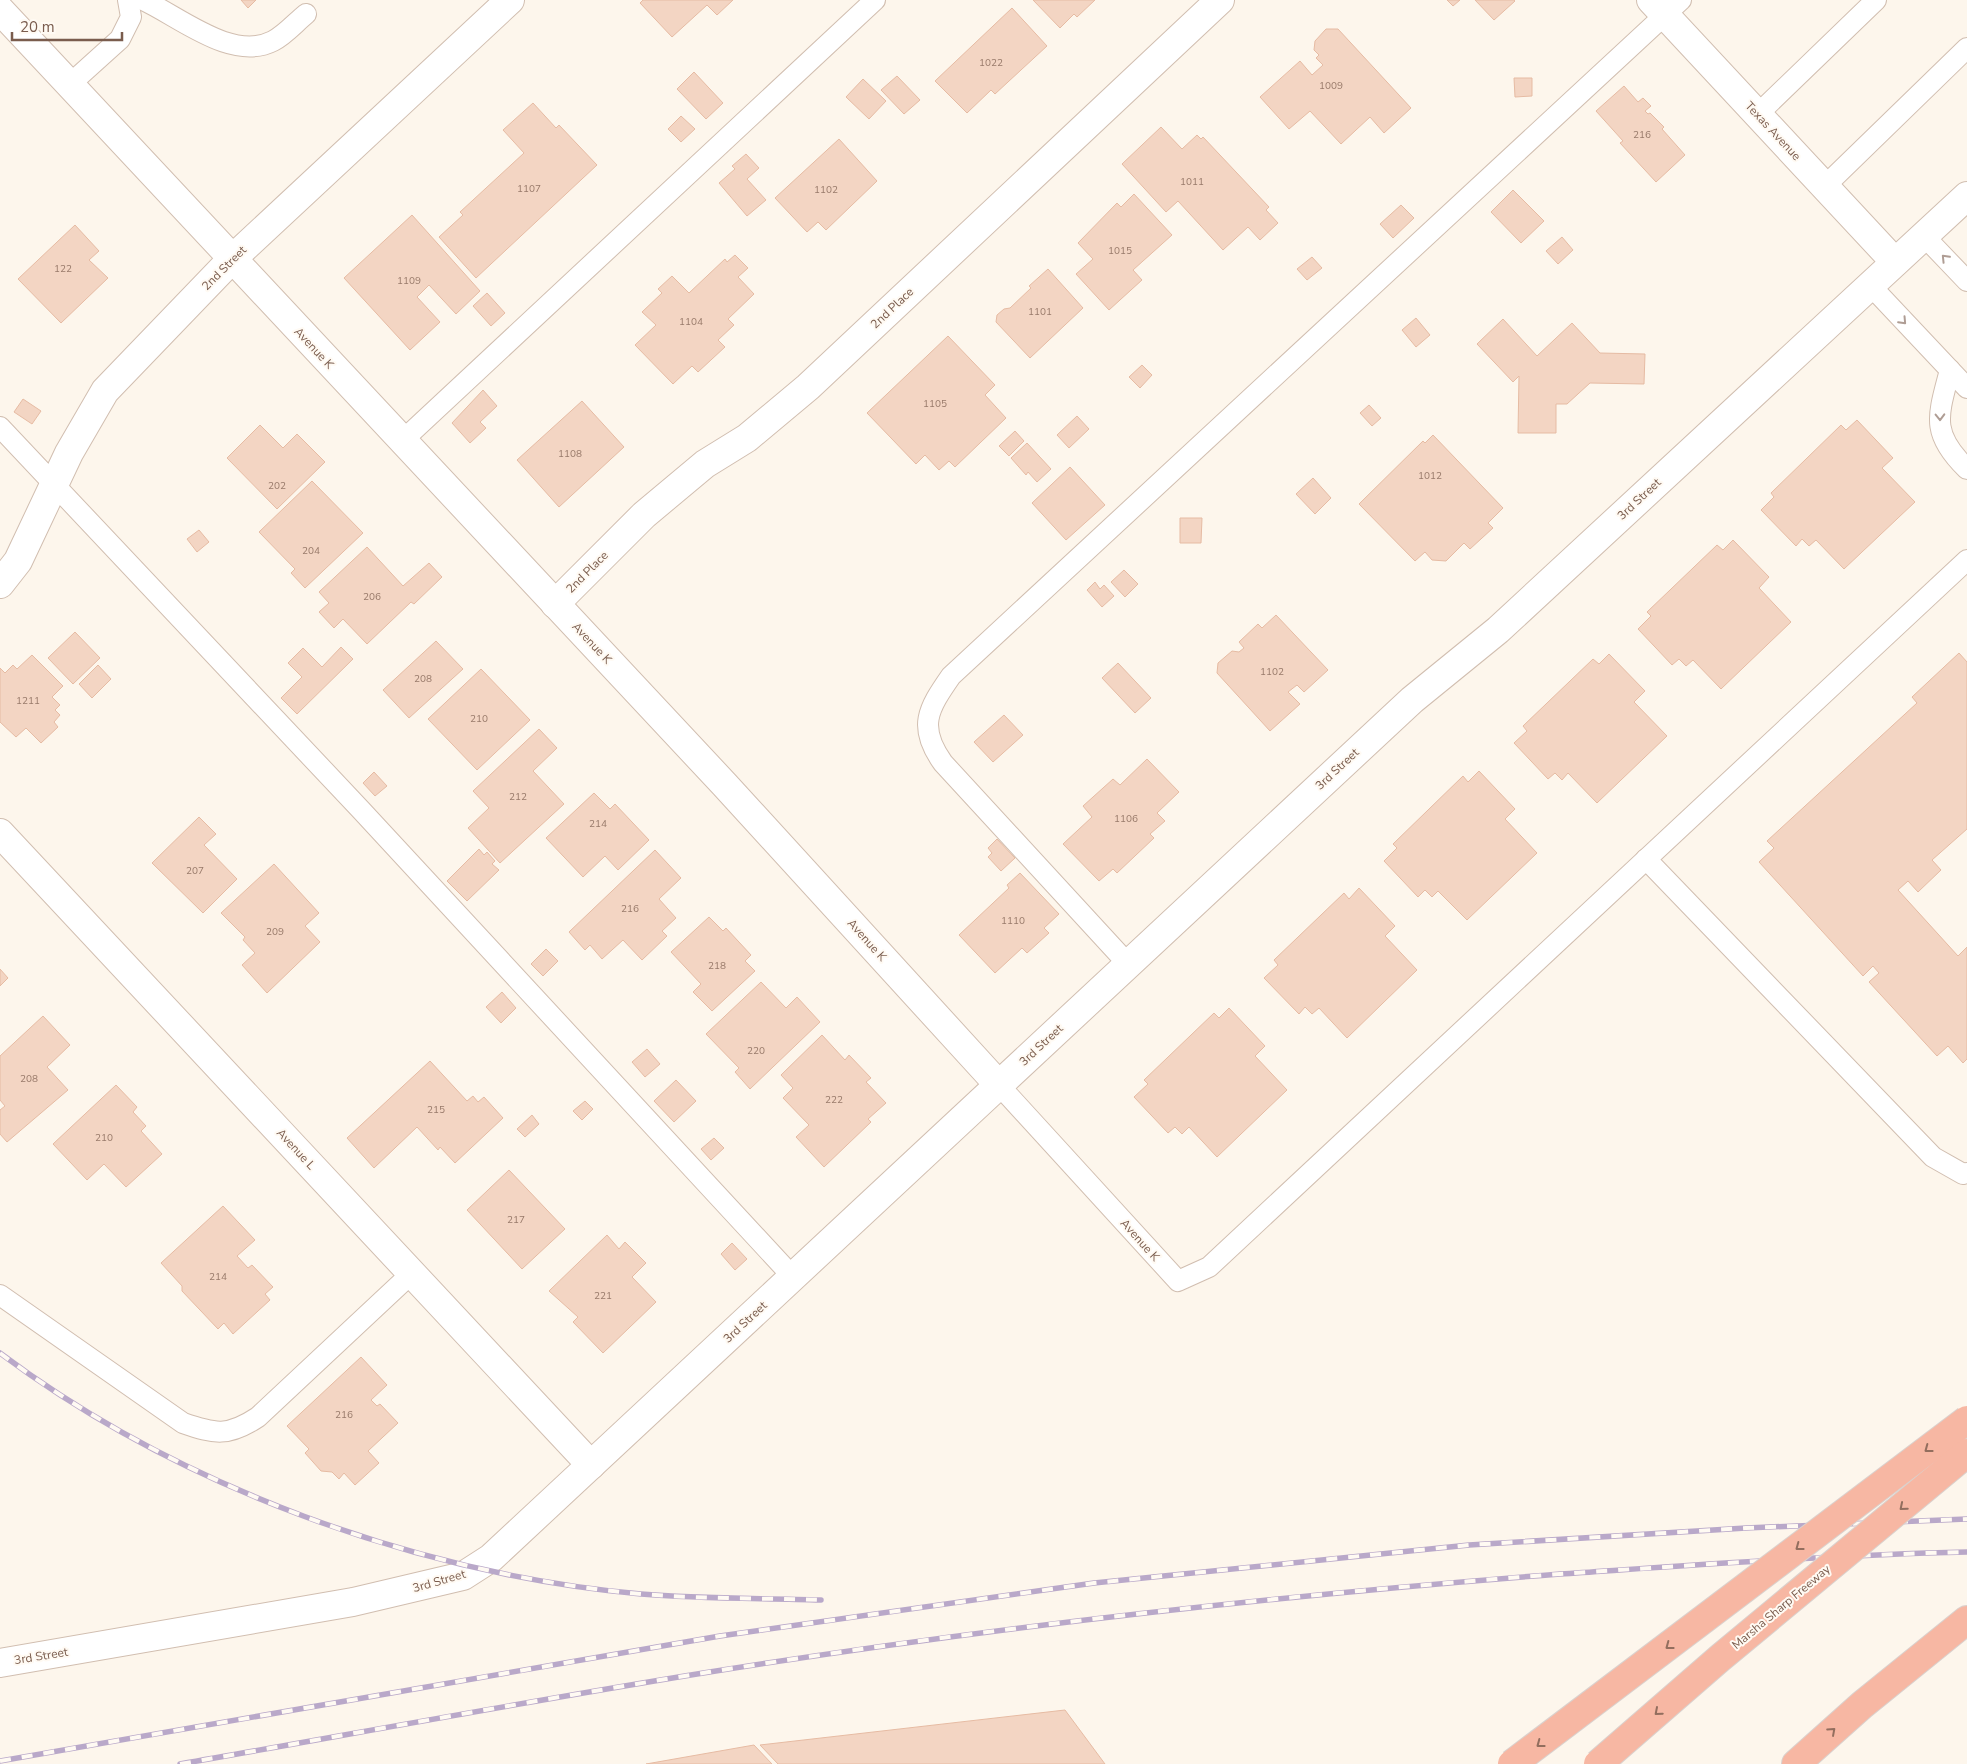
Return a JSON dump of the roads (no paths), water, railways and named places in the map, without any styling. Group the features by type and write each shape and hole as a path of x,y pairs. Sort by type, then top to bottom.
{"highway":[{"path":"1512,1764 1967,1420"},
{"name":"Marsha Sharp Freeway","path":"1598,1764 1720,1658 1967,1453"},
{"path":"1796,1764 1862,1705 1967,1620"}],"street":[{"name":"2nd Street","path":"0,584 18,561 69,453 105,390 232,260 510,0"},
{"name":"2nd Place","path":"555,604 644,515 704,464 747,438 808,387 1220,0"},
{"name":"Texas Avenue","path":"1666,5 1758,114 1895,262"},
{"name":"Avenue K","path":"0,10 724,784 998,1084"},
{"name":"3rd Street","path":"0,1663 353,1602 463,1576 492,1558 998,1084 1412,700 1498,630 1967,196"},
{"name":"Avenue L","path":"0,833 591,1465"}],"lane":[{"path":"69,85 120,39 131,17 128,0"},
{"path":"143,0 226,43 250,48 274,41 306,14"},
{"path":"402,441 875,0"},
{"path":"1758,114 1876,0"},
{"path":"1128,964 944,764 932,747 928,729 930,707 951,676 1666,5"},
{"path":"1825,186 1967,48"},
{"path":"1924,236 1967,281"},
{"path":"1870,285 1967,388"},
{"path":"1950,370 1939,411 1940,434 1952,454 1967,469"},
{"path":"0,427 362,810 793,1277"},
{"path":"1967,560 1646,859 1934,1157 1963,1174 1967,1174"},
{"name":"Avenue K","path":"998,1084 1178,1281 1209,1267 1646,859"},
{"path":"0,1295 183,1423 206,1430 227,1432 240,1429 258,1417 412,1273"}],"railway":[{"path":"0,1353 70,1401 144,1444 223,1483 304,1516 387,1544 472,1567 557,1583 641,1594 709,1598 821,1600"},
{"path":"0,1761 720,1636 1094,1583 1469,1545 1746,1528 1967,1519"},
{"path":"180,1764 503,1707 804,1657 1127,1615 1343,1592 1560,1574 1814,1558 1967,1552"}]}
